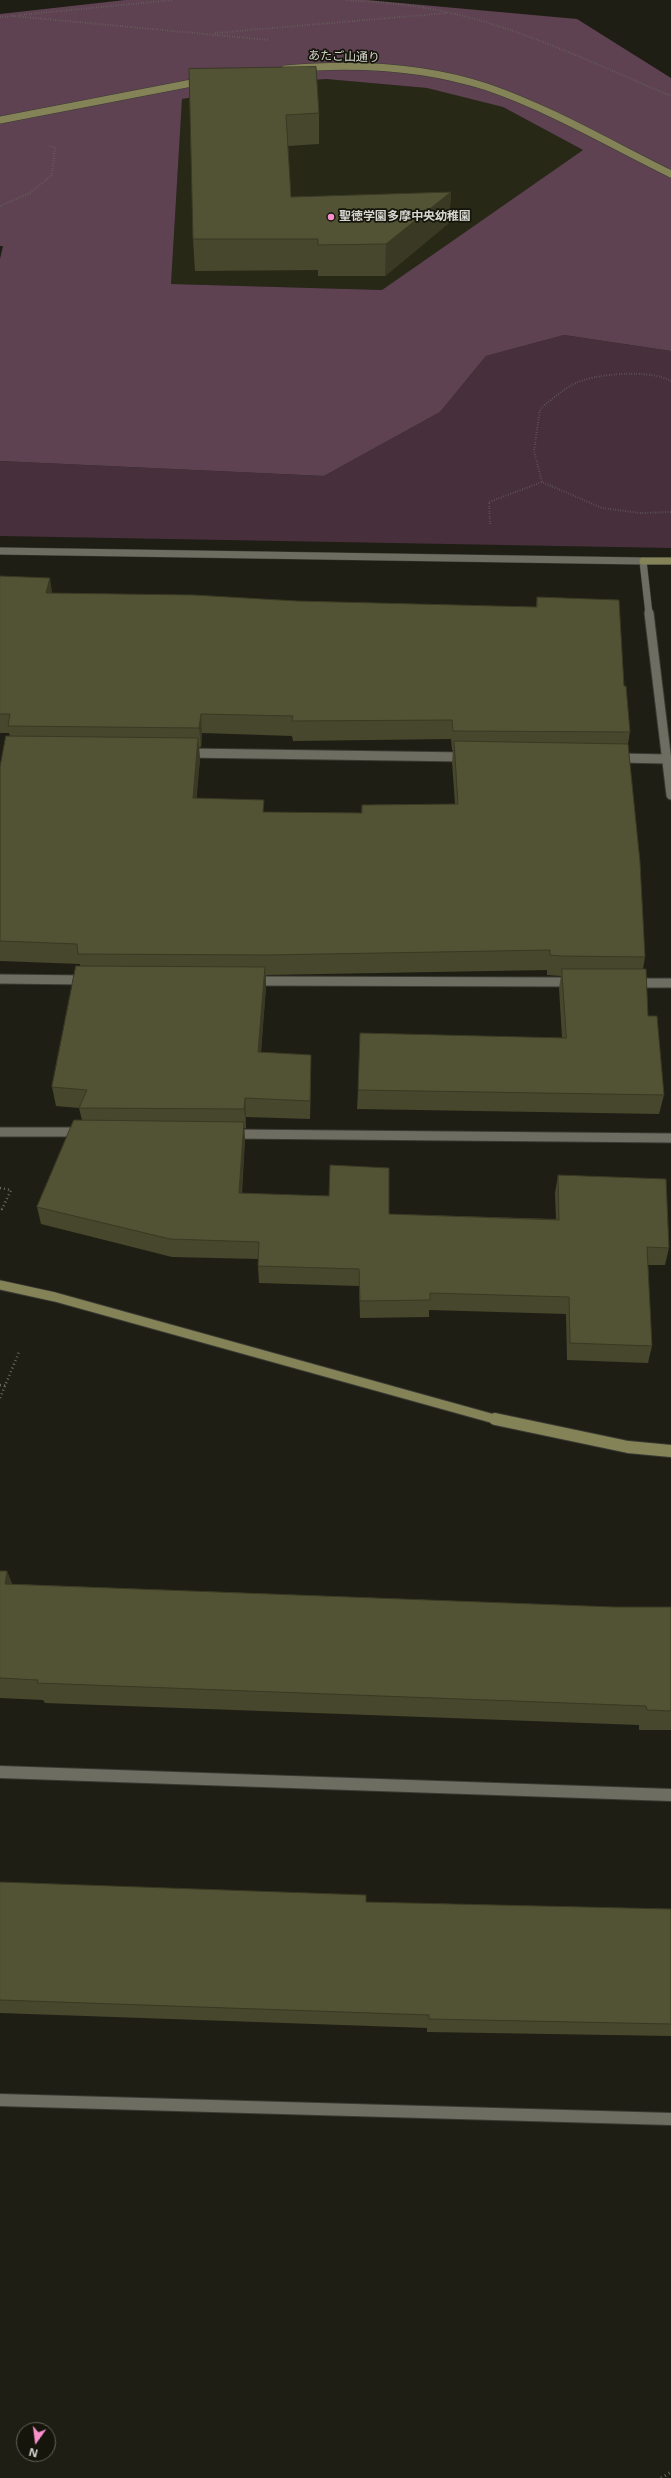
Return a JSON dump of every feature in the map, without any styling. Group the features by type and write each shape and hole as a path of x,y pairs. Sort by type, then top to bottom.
{"street":[{"name":"あたご山通り","path":"275,70 313,66 384,69 449,78 508,96 671,174"},
{"path":"0,120 206,81"},
{"path":"0,551 491,557 671,562"},
{"path":"643,561 668,759 671,795"},
{"path":"175,753 477,757"},
{"path":"612,758 668,759"},
{"path":"0,979 96,980"},
{"path":"248,981 583,982"},
{"path":"623,983 671,983"},
{"path":"0,1132 96,1132"},
{"path":"224,1134 671,1138"},
{"path":"0,1285 55,1297 499,1420 628,1447 671,1451"},
{"path":"0,1772 671,1795"},
{"path":"0,2100 671,2118"}],"path":[{"path":"0,18 173,0"},
{"path":"346,0 423,8 451,13 523,36 671,96"},
{"path":"207,34 451,13"},
{"path":"13,16 270,40"},
{"path":"0,206 30,193 52,174 55,147 48,146"},
{"path":"542,482 534,451 540,409 573,384 616,373 664,377 671,381"},
{"path":"491,557 489,502 542,482 602,508 640,513 671,512"},
{"path":"0,1188 11,1190 2,1209 0,1208"},
{"path":"0,1398 7,1386 19,1352"},
{"path":"0,1385 7,1386"},
{"path":"661,2478 671,2472"}],"shaded area":[{"path":"125,0 367,0 577,19 671,78 671,351 564,335 486,356 440,412 324,476 0,461 0,259 3,246 0,246 0,14","holes":["326,79 427,88 503,107 583,150 382,290 171,284 182,99 276,83"]},
{"name":"聖徳学園多摩中央幼稚園","path":"326,79 427,88 503,107 583,150 382,290 171,284 182,99 276,83"},
{"path":"564,335 671,351 671,548 0,536 0,461 324,476 440,412 486,356"}],"building":[{"path":"316,67 319,113 286,115 291,197 451,192 386,244 318,245 318,239 193,239 189,69"},
{"path":"0,576 50,578 46,593 194,595 297,601 537,607 537,597 619,600 624,686 626,686 630,732 453,731 452,720 292,721 293,716 201,714 199,728 8,726 10,714 0,714"},
{"path":"6,736 198,738 193,798 264,800 263,812 362,813 362,805 458,804 454,741 628,744 640,862 645,957 561,956 550,955 550,950 267,955 78,954 77,944 0,941 0,767"},
{"path":"76,966 265,967 258,1052 311,1055 310,1101 245,1098 244,1109 79,1108 87,1090 52,1087"},
{"path":"562,969 646,969 648,1016 657,1016 664,1095 358,1090 360,1033 566,1038"},
{"path":"74,1120 244,1122 239,1193 329,1196 330,1165 389,1168 389,1214 559,1220 558,1175 666,1179 669,1248 647,1247 652,1346 570,1343 569,1297 430,1293 430,1300 360,1301 359,1269 258,1266 259,1242 170,1239 37,1207"},
{"path":"0,1571 7,1571 5,1584 614,1607 671,1607 671,1711 647,1710 646,1706 37,1683 38,1680 0,1678"},
{"path":"0,1882 366,1895 366,1902 671,1909 671,2024 429,2019 429,2015 0,2000"}],"place":[{"name":"聖徳学園多摩中央幼稚園","path":"331,217"}]}
